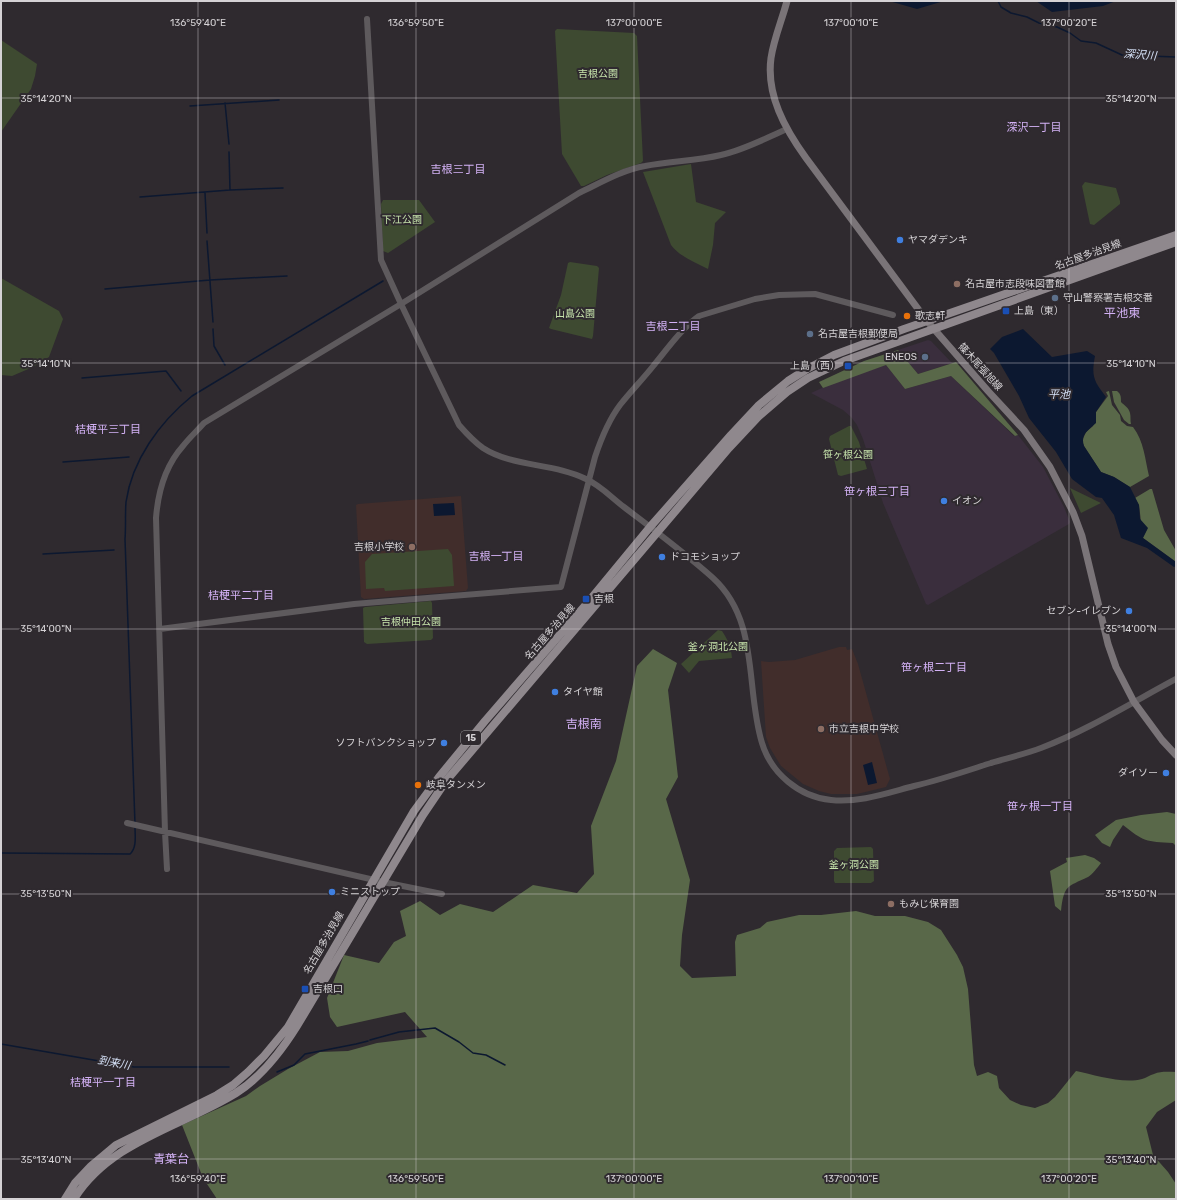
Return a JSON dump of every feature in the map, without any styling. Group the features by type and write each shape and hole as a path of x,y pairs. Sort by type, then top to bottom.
{"main road":[{"name":"篠木尾張旭線","path":"787,1 779,25 771,58 771,75 776,105 782,121 806,158 933,329 1030,437 1050,467 1077,520 1108,644 1116,667 1134,702 1162,740 1176,755"},
{"name":"名古屋多治見線","path":"74,1199 95,1172 121,1151 206,1110 236,1093 264,1069 289,1040 423,815 446,781 747,416 788,381 834,355 927,321 1176,235"},
{"name":"名古屋多治見線","path":"65,1199 75,1183 91,1166 116,1145 217,1095 248,1072 264,1056 288,1026 414,811 439,778 485,721 589,601 743,432 768,407 808,378 844,361 1176,242"}],"street":[{"path":"367,18 381,260 459,425 484,449 499,456 569,471 589,480 654,530 715,580 735,607 744,629 750,659 756,720 762,743 769,761 782,777 804,793 828,800 852,801 921,785 1041,748 1077,732 1176,679"},
{"path":"167,869 156,518 159,492 164,475 182,446 204,423 401,304 580,193 609,178 645,166 696,160 722,155 787,129"},
{"path":"160,629 354,604 561,587 601,439 610,420 677,336 692,321 700,316 755,299 778,295 815,294 893,315"},
{"path":"132,824 383,882 442,894"}],"shaded area":[{"name":"ENEOS","path":"928,340 931,341 952,363 918,374 898,350"},
{"path":"886,365 905,389 951,376 1014,436 1018,435 1043,467 1064,507 1070,522 1069,524 928,605 926,604 883,503 863,439 857,425 843,410 811,393 835,382"},
{"name":"吉根小学校","path":"461,496 468,588 466,591 364,599 361,597 356,505"},
{"name":"市立吉根中学校","path":"839,647 846,647 847,650 852,649 858,664 890,779 886,787 857,794 831,794 819,791 803,784 781,766 770,748 766,737 761,661 769,662 795,660"}],"green space":[{"name":"吉根公園","path":"557,29 634,33 637,36 643,161 584,186 581,186 562,154 555,31"},
{"path":"1,40 37,64 31,89 1,132"},
{"path":"691,164 696,202 726,212 715,223 713,245 708,269 683,256 671,245 643,172"},
{"path":"1085,182 1116,188 1120,201 1120,204 1094,225 1090,224 1082,186"},
{"name":"下江公園","path":"383,200 419,200 435,222 388,253 383,251 381,204"},
{"name":"山島公園","path":"570,262 597,266 599,268 592,339 549,328 561,295 568,263"},
{"path":"1,278 59,311 63,319 49,357 33,367 12,376 1,375"},
{"path":"898,350 918,374 956,362 1018,435 1015,436 951,376 905,389 886,365 823,388 819,382 864,361"},
{"path":"1109,391 1112,405 1120,415 1121,421 1127,426 1133,427 1137,432 1145,457 1149,476 1130,487 1114,477 1101,472 1082,441 1086,432 1093,426 1096,412 1108,396 1106,392"},
{"path":"1112,391 1117,391 1120,394 1121,402 1128,408 1131,424 1124,420 1114,402"},
{"name":"笹ヶ根公園","path":"851,426 859,442 867,469 841,476 838,475 829,439 830,436"},
{"path":"1070,488 1101,503 1081,513"},
{"path":"1152,489 1164,530 1176,551 1176,562 1143,538 1139,505 1135,498"},
{"path":"448,549 452,555 454,586 385,591 384,588 366,589 365,562 372,554"},
{"name":"吉根仲田公園","path":"431,601 433,638 431,640 367,644 364,642 363,608"},
{"name":"釜ヶ洞北公園","path":"718,630 722,631 728,641 732,658 699,661 689,673 681,664"},
{"path":"653,649 677,663 668,690 678,777 666,799 690,880 682,935 680,966 692,978 736,976 735,942 737,935 760,928 767,922 799,915 821,915 856,911 875,916 905,916 928,922 941,930 963,967 968,989 974,1065 977,1076 988,1072 997,1076 999,1088 1010,1100 1021,1105 1035,1108 1048,1103 1055,1097 1076,1071 1118,1080 1142,1079 1159,1072 1176,1072 1176,1100 1157,1112 1146,1127 1153,1155 1176,1184 1176,1199 217,1199 203,1178 182,1125 246,1096 288,1069 320,1052 348,1051 377,1043 427,1037 405,1012 337,1027 330,1017 327,998 344,955 379,963 394,942 406,936 400,911 420,901 440,915 460,904 493,912 533,885 577,893 594,874 591,826 616,761 637,666"},
{"path":"1167,812 1176,814 1176,846 1173,843 1145,840 1123,825 1110,847 1102,843 1095,835 1116,820"},
{"name":"釜ヶ洞公園","path":"871,847 873,849 874,881 871,883 835,883 834,851 837,848"},
{"path":"1085,855 1094,858 1101,863 1090,876 1071,885 1065,891 1061,911 1055,906 1050,871 1067,862 1066,858"}],"water":[{"path":"889,1 944,1 917,9"},
{"path":"1036,1 1116,1 1103,6 1052,12"},
{"name":"平池","path":"1023,329 1052,357 1087,351 1095,356 1093,369 1094,378 1106,397 1096,412 1096,423 1084,435 1084,446 1101,472 1114,477 1130,487 1139,505 1140,519 1148,528 1143,538 1176,562 1176,566 1174,567 1147,548 1121,538 1114,515 1102,498 1096,497 1072,479 1056,452 1029,418 1019,396 994,353 990,349 1002,337"},
{"path":"454,503 455,515 434,516 433,504"},
{"path":"872,762 877,783 868,785 863,765"}],"waterway":[{"name":"深沢川","path":"998,1 1001,7 1011,13 1027,17 1039,23 1057,27 1070,33 1081,41 1096,43 1122,55 1176,57"},
{"path":"190,106 279,100"},
{"path":"225,103 229,144"},
{"path":"229,152 230,190"},
{"path":"140,197 230,190 283,188"},
{"path":"205,193 207,233"},
{"path":"207,241 213,322"},
{"path":"105,289 210,280 287,276"},
{"path":"135,824 125,539 126,502 134,471 149,443 159,430 180,406 192,396 383,281"},
{"path":"213,329 214,346 225,365"},
{"path":"82,378 166,371 181,391"},
{"path":"63,462 129,457"},
{"path":"43,554 114,550"},
{"path":"1,853 130,854 135,845 135,827"},
{"path":"370,1040 399,1032 435,1028 459,1042 473,1053 486,1055 505,1065"},
{"path":"277,1072 294,1065 305,1054 368,1041"},
{"name":"到来川","path":"1,1044 134,1067 229,1067"}],"place":[{"name":"ヤマダデンキ","path":"900,240"},
{"name":"名古屋市志段味図書館","path":"957,284"},
{"name":"守山警察署吉根交番","path":"1055,298"},
{"name":"上島（東）","path":"1006,311"},
{"name":"歌志軒","path":"907,316"},
{"name":"名古屋吉根郵便局","path":"810,334"},
{"name":"ENEOS","path":"925,357"},
{"name":"上島（西）","path":"848,366"},
{"name":"イオン","path":"944,501"},
{"name":"吉根小学校","path":"412,547"},
{"name":"ドコモショップ","path":"662,557"},
{"name":"吉根","path":"586,599"},
{"name":"セブン-イレブン","path":"1129,611"},
{"name":"タイヤ館","path":"555,692"},
{"name":"市立吉根中学校","path":"821,729"},
{"name":"ソフトバンクショップ","path":"444,743"},
{"name":"ダイソー","path":"1166,773"},
{"name":"岐阜タンメン","path":"418,785"},
{"name":"ミニストップ","path":"332,892"},
{"name":"もみじ保育園","path":"891,904"},
{"name":"吉根口","path":"305,989"}],"district":[{"name":"深沢一丁目","path":"1034,127"},
{"name":"吉根三丁目","path":"458,169"},
{"name":"平池東","path":"1122,313"},
{"name":"吉根二丁目","path":"673,326"},
{"name":"桔梗平三丁目","path":"108,429"},
{"name":"笹ヶ根三丁目","path":"877,491"},
{"name":"吉根一丁目","path":"496,556"},
{"name":"桔梗平二丁目","path":"241,595"},
{"name":"笹ヶ根二丁目","path":"934,667"},
{"name":"吉根南","path":"584,724"},
{"name":"笹ヶ根一丁目","path":"1040,806"},
{"name":"桔梗平一丁目","path":"103,1082"},
{"name":"青葉台","path":"171,1159"}]}
